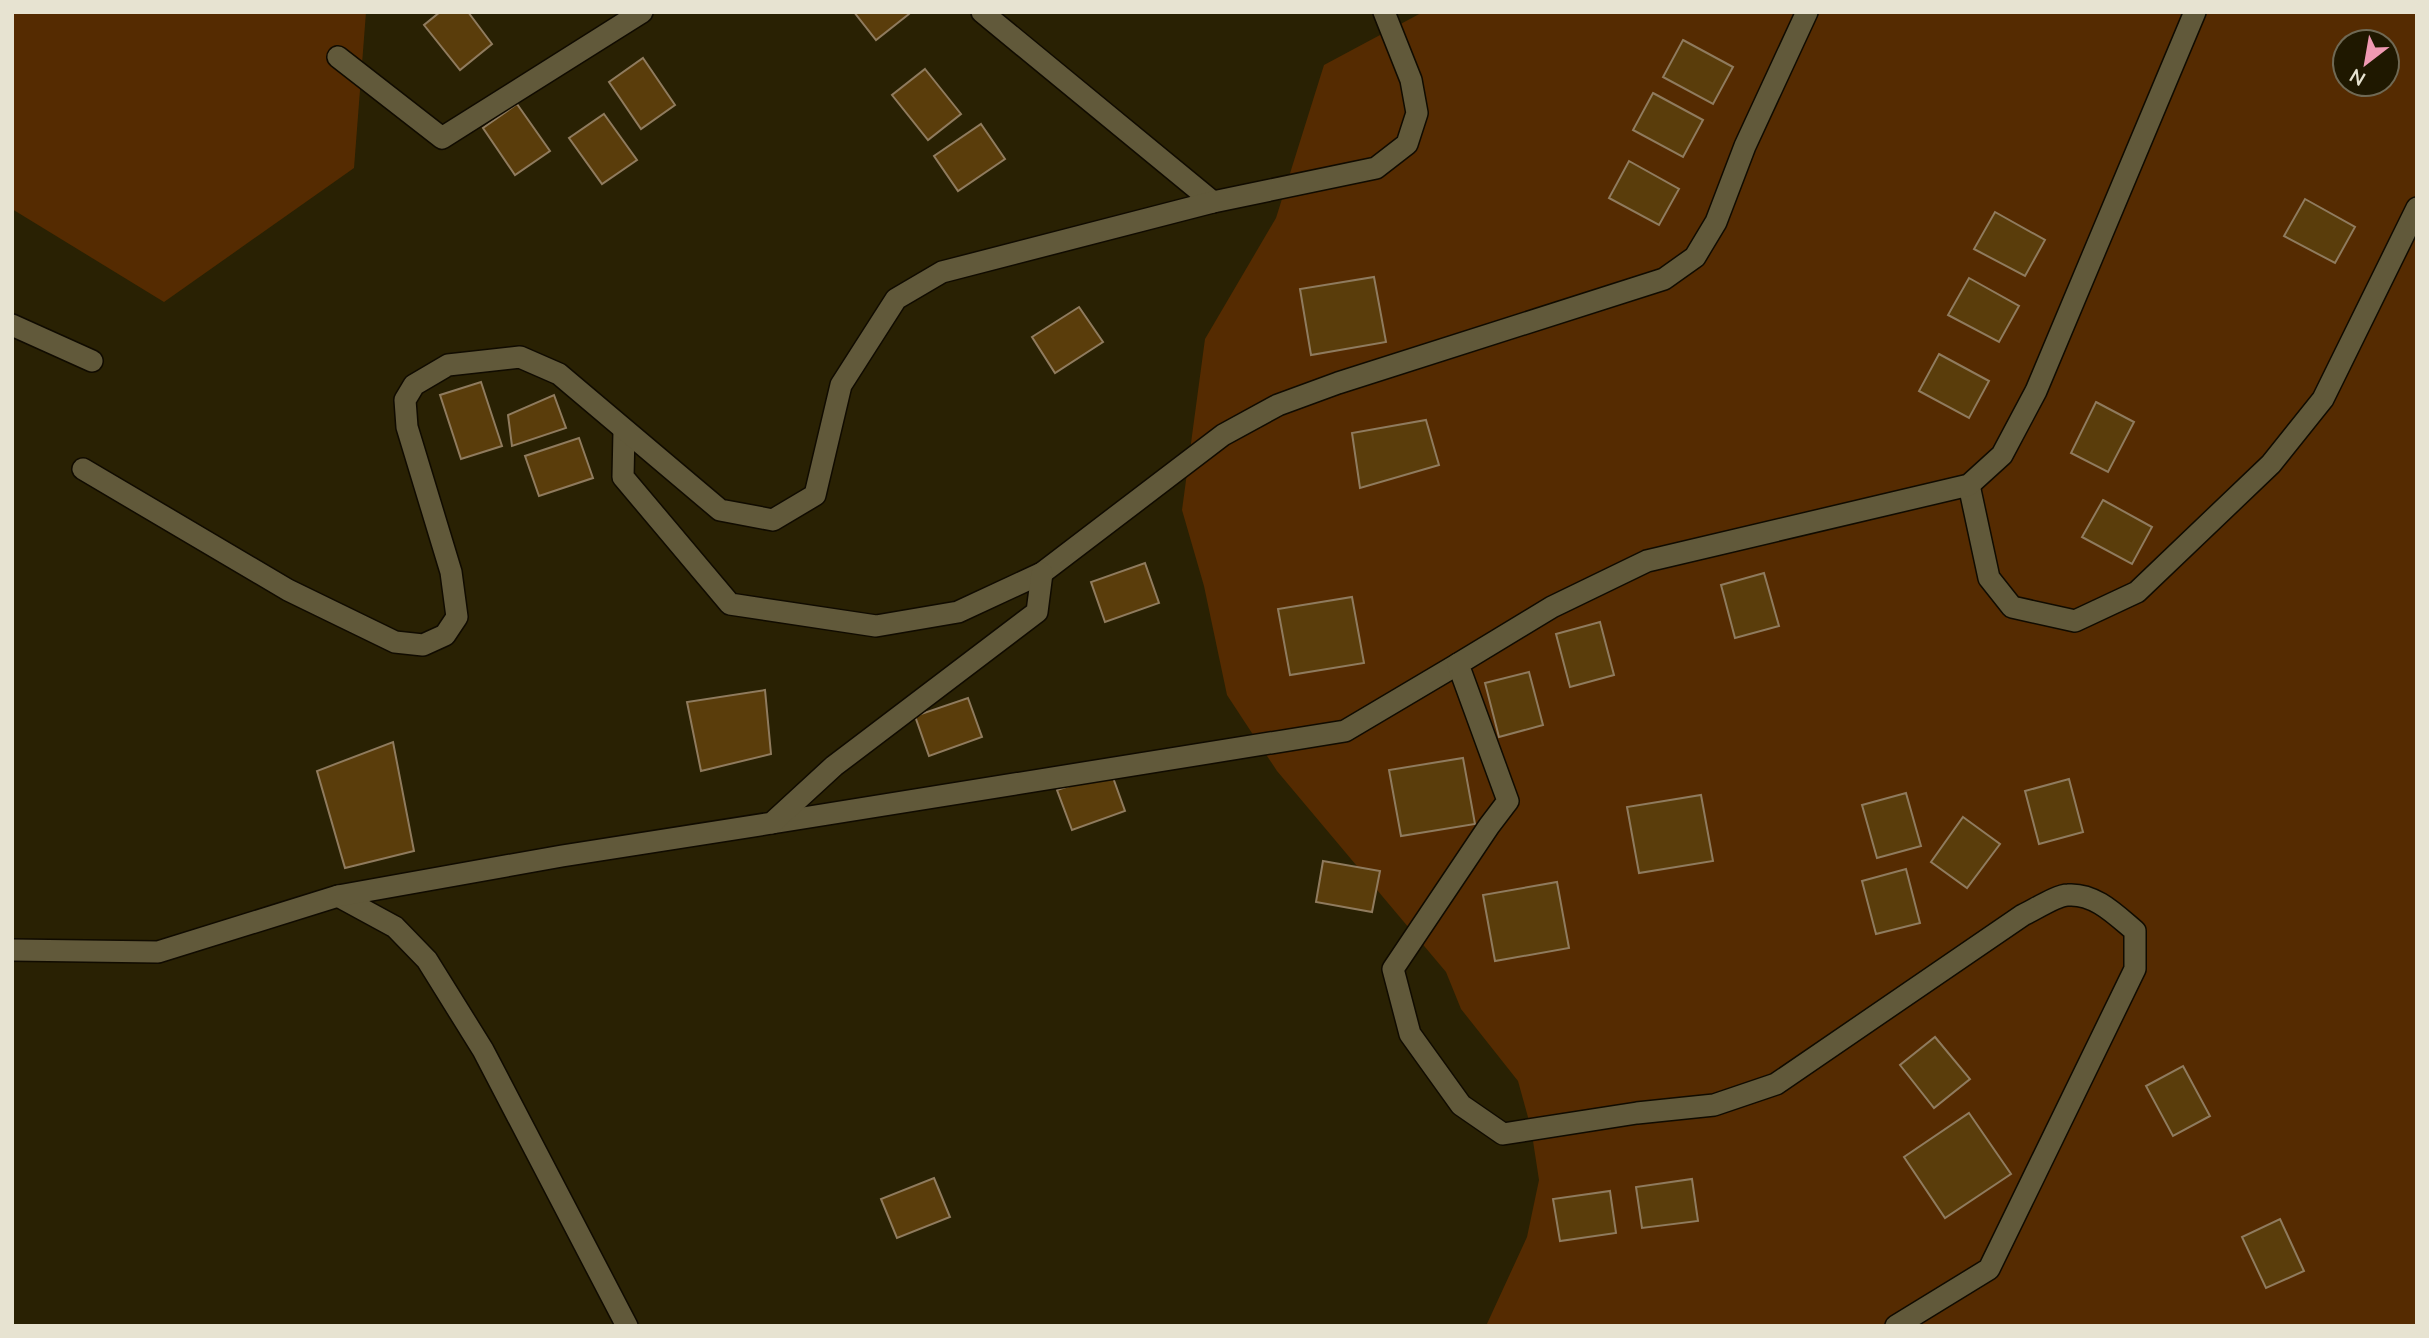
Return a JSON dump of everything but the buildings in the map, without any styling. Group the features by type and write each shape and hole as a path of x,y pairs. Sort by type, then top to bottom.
{"street":[{"path":"338,57 442,138 642,12"},
{"path":"982,12 1213,202"},
{"path":"83,469 288,590 395,642 424,645 445,635 457,617 451,572 407,427 405,400 414,386 448,365 520,357 559,374 720,510 773,520 815,495 841,385 896,299 942,272 1213,202 1376,168 1408,144 1417,113 1411,79 1384,12"},
{"path":"624,431 623,477 730,604 876,626 958,612 1042,573 1223,435 1278,405 1338,383 1664,279 1695,257 1716,222 1745,146 1807,12"},
{"path":"12,950 158,952 338,896 562,856 1345,731 1552,607 1647,561 1969,485 2003,455 2036,391 2195,12"},
{"path":"1969,485 1989,578 2012,607 2075,621 2137,592 2271,464 2323,400 2417,208"},
{"path":"12,326 92,361"},
{"path":"772,823 834,766 1037,612 1042,573"},
{"path":"1458,664 1508,801 1393,969 1410,1034 1461,1105 1503,1134 1714,1105 1776,1084 2023,915 2066,894 2091,898 2134,931 2135,969 1989,1269 1896,1326"},
{"path":"338,896 395,927 427,960 483,1050 628,1326"}],"shaded area":[{"path":"12,12 366,12 354,168 164,302 12,209"},
{"path":"1423,12 2417,12 2417,1326 1486,1326 1527,1237 1539,1180 1531,1128 1518,1081 1461,1009 1446,972 1277,771 1227,695 1204,586 1182,510 1205,339 1276,218 1324,65"}]}
